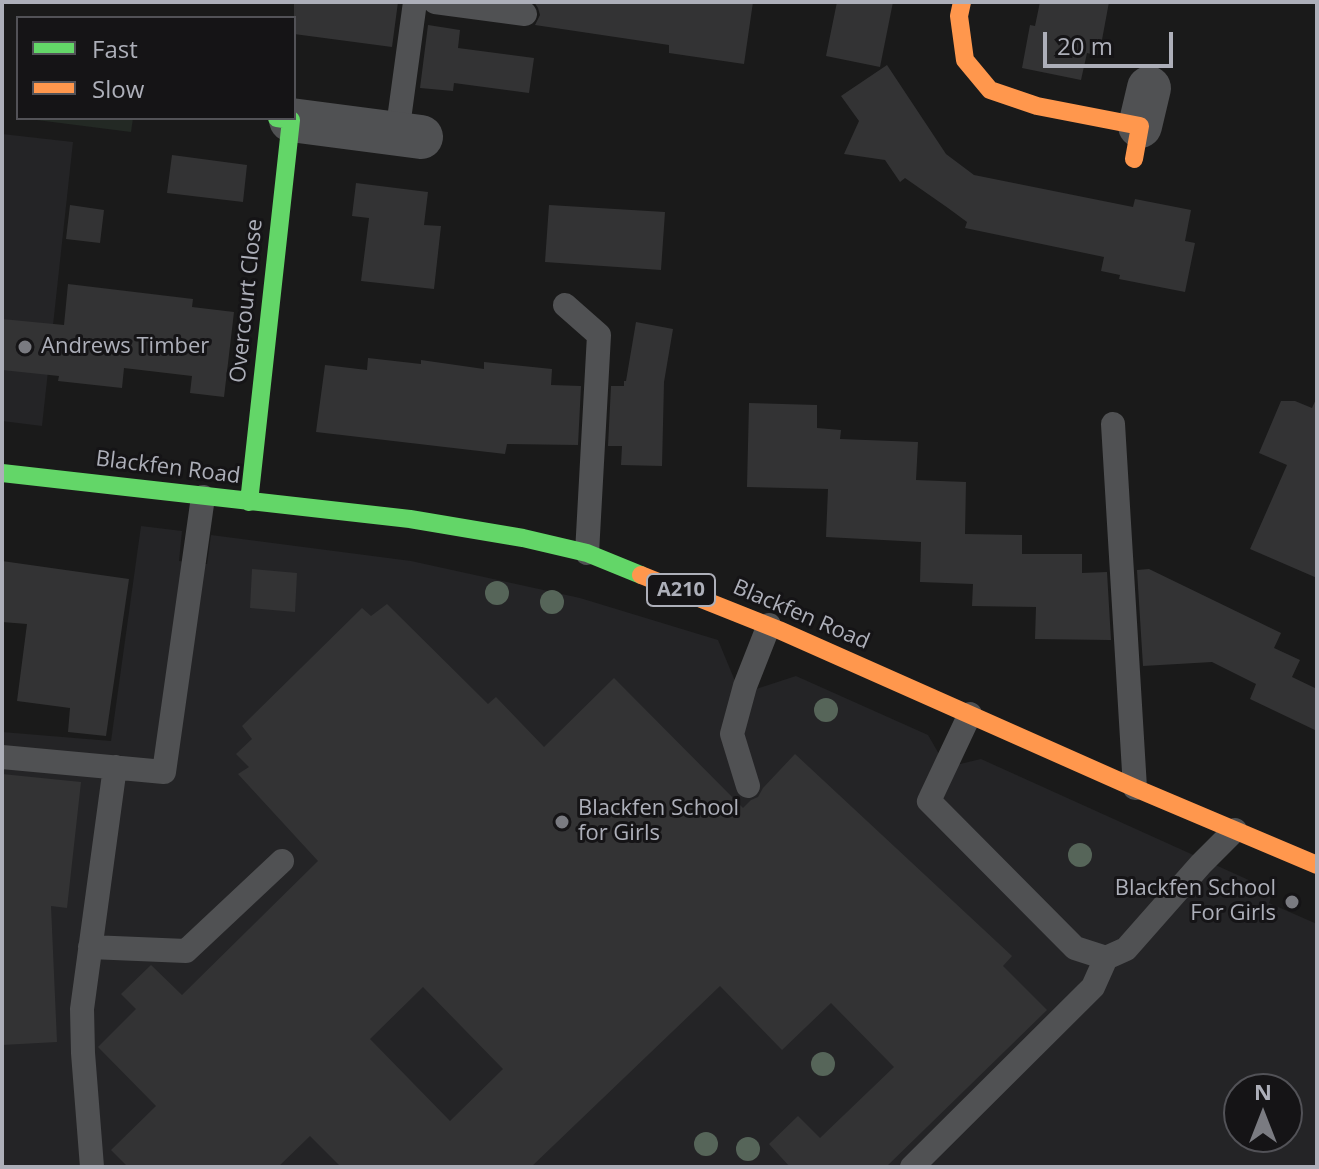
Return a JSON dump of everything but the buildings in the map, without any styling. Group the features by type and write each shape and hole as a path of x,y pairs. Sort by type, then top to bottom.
{"main road":[{"path":"962,2 959,16 965,60 990,90 1037,106 1141,124"},
{"name":"Overcourt Close","path":"249,502 284,120"},
{"name":"Blackfen Road","path":"2,473 410,519 523,538 587,553 769,625 1135,788 1317,865"}],"street":[{"path":"292,120 409,135"}],"lane":[{"path":"409,135 415,2"},
{"path":"435,2 525,14"},
{"path":"565,305 599,335 587,553"},
{"path":"1113,424 1135,788"},
{"path":"2,757 164,772 203,497"},
{"path":"748,786 732,734 745,686 769,625"},
{"path":"970,714 929,801 1075,948 1106,958"},
{"path":"92,1167 82,1009 115,767"},
{"path":"912,1167 1093,987 1106,958 1126,949 1235,830"},
{"path":"90,947 186,951 282,861"}],"shaded area":[{"path":"37,120 133,120 131,132"},
{"path":"2,134 73,142 42,426 2,421"},
{"name":"Blackfen School for Girls","path":"141,526 182,531 179,561 207,564 211,535 411,561 580,598 718,640 735,681 756,689 796,676 928,735 939,754 960,764 981,759 1273,891 1269,903 1317,924 1317,1167 2,1167 2,732 111,741"}],"traffic: fast":[{"path":"249,502 291,120"},
{"path":"2,473 410,519 523,538 587,553 641,575"}],"traffic: slow":[{"path":"962,2 959,16 965,60 990,90 1037,106 1140,126 1134,159"},
{"path":"641,575 779,630 1317,865"}],"place":[{"name":"Andrews Timber","path":"25,347"},
{"name":"Blackfen School for Girls","path":"562,822"},
{"name":"Blackfen School For Girls","path":"1292,902"}]}
